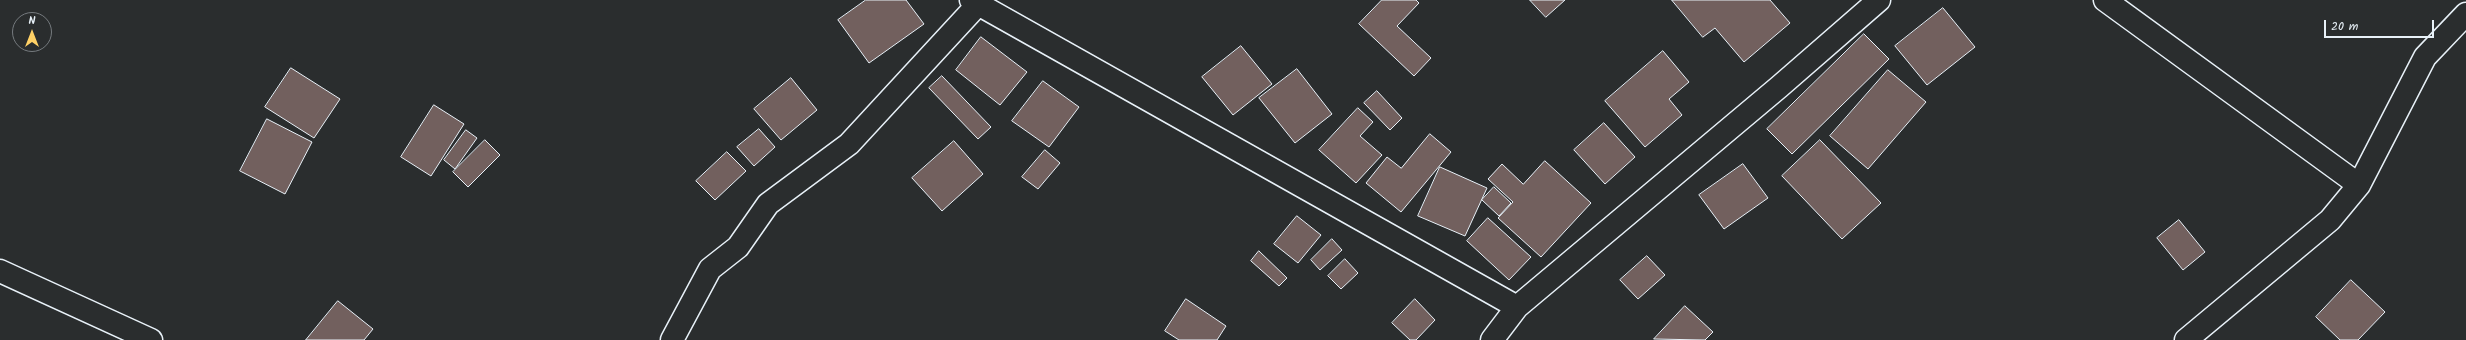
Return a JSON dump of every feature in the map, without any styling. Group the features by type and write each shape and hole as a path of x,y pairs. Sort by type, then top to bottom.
{"street":[{"path":"1492,340 1517,307 1779,87 1879,0"},
{"path":"2105,0 2359,184"},
{"path":"672,340 710,269 738,247 768,204 849,144 977,2 1517,307"},
{"path":"2186,340 2330,220 2359,184 2426,57 2466,14"},
{"path":"0,271 151,340"}],"building":[{"path":"866,0 906,0 924,24 869,63 838,20"},
{"path":"1382,0 1416,0 1419,3 1397,26 1431,58 1414,76 1359,24"},
{"path":"1530,0 1565,0 1546,17"},
{"path":"1672,0 1770,0 1790,23 1744,62 1715,28 1703,37"},
{"path":"1943,8 1975,47 1927,85 1895,46"},
{"path":"1864,34 1889,59 1792,154 1767,129"},
{"path":"981,37 1027,72 1000,105 956,70"},
{"path":"1241,46 1272,84 1233,115 1202,77"},
{"path":"1663,51 1689,82 1669,99 1682,115 1645,147 1605,101"},
{"path":"291,68 340,99 314,138 265,107"},
{"path":"1297,69 1332,114 1295,143 1259,98"},
{"path":"1888,70 1926,102 1868,169 1830,136"},
{"path":"942,76 991,127 978,139 929,88"},
{"path":"791,78 817,110 781,140 754,109"},
{"path":"1043,81 1079,107 1049,147 1012,121"},
{"path":"1377,91 1402,118 1390,130 1364,103"},
{"path":"434,105 464,124 431,176 401,157"},
{"path":"1358,108 1373,122 1360,136 1382,155 1356,183 1319,150"},
{"path":"267,119 312,142 285,194 240,171"},
{"path":"1604,123 1635,157 1605,184 1574,150"},
{"path":"759,129 775,147 754,166 737,147"},
{"path":"466,130 477,138 455,169 444,160"},
{"path":"1430,134 1451,152 1401,212 1366,183 1387,157 1401,168"},
{"path":"485,140 500,155 468,187 453,172"},
{"path":"1820,140 1881,203 1842,239 1782,176"},
{"path":"954,141 983,174 942,211 912,178"},
{"path":"1045,150 1060,163 1038,189 1022,177"},
{"path":"727,152 746,171 715,200 696,181"},
{"path":"1545,161 1591,203 1541,257 1498,218 1513,202 1488,179 1502,164 1523,184"},
{"path":"1743,164 1768,198 1724,229 1699,195"},
{"path":"1440,167 1487,188 1465,236 1418,216"},
{"path":"1494,187 1511,203 1499,216 1482,200"},
{"path":"1297,216 1321,235 1298,263 1274,244"},
{"path":"1488,218 1531,257 1509,280 1467,241"},
{"path":"2179,220 2205,252 2183,270 2157,238"},
{"path":"1332,239 1342,250 1320,270 1311,260"},
{"path":"1259,251 1287,278 1279,286 1251,261"},
{"path":"1647,256 1665,275 1638,299 1620,280"},
{"path":"1345,259 1358,273 1341,289 1328,276"},
{"path":"2351,280 2385,312 2358,340 2340,340 2316,317"},
{"path":"1186,299 1226,326 1217,340 1179,340 1165,331"},
{"path":"1415,299 1435,320 1416,340 1410,340 1392,323"},
{"path":"338,301 373,329 364,340 306,340"},
{"path":"1685,306 1713,332 1705,340 1654,339"}]}
